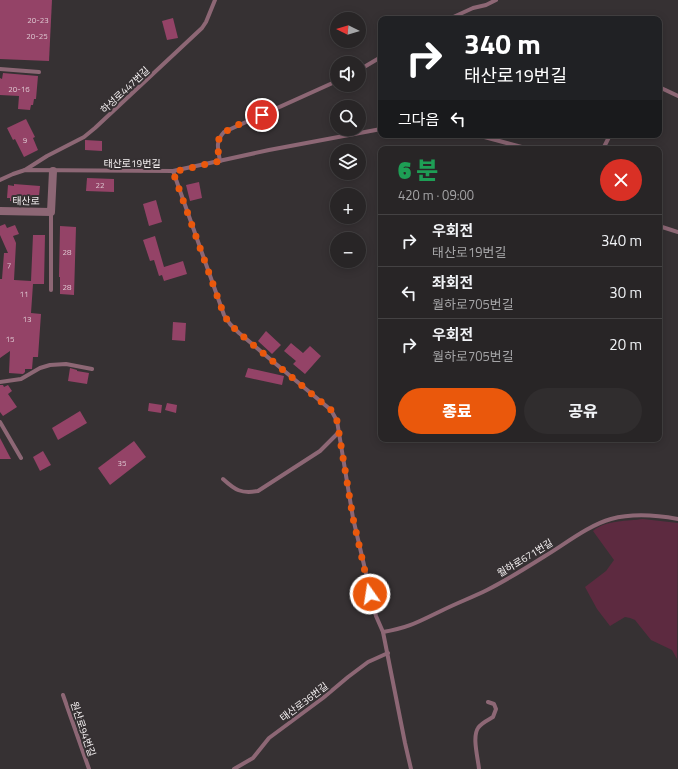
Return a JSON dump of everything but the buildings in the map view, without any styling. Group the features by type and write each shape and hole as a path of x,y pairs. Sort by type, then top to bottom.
{"street":[{"path":"51,212 53,171"},
{"name":"태산로","path":"0,211 51,212"}],"lane":[{"name":"하성로447번길","path":"24,170 47,156 77,141 95,128 202,28 215,0"},
{"path":"456,16 496,0"},
{"path":"366,66 378,59"},
{"path":"0,69 39,72"},
{"path":"220,161 218,144 219,138 224,132 330,84"},
{"path":"662,88 678,96"},
{"name":"태산로19번길","path":"0,180 24,170 173,172 269,150 378,130"},
{"path":"488,138 518,146"},
{"path":"173,172 224,315 239,333 331,410 337,421 353,518 376,616 383,632 388,653 411,769"},
{"path":"51,212 51,290"},
{"path":"662,227 678,232"},
{"path":"0,382 20,379 40,368 50,365 66,364 92,369"},
{"path":"0,422 21,458"},
{"path":"223,479 240,492 258,491 275,479 305,462 320,451 339,432"},
{"name":"월하로671번길","path":"383,632 412,626 443,610 486,591 512,577 598,524 611,519 642,515 678,519"},
{"name":"태산로36번길","path":"234,769 253,758 269,738 323,698 348,677 368,662 388,653"},
{"name":"원산로94번길","path":"62,694 89,769"},
{"path":"479,769 475,737 478,728 484,722 493,717 496,710 494,704 488,702"}],"shaded area":[{"path":"643,519 678,523 677,659 672,650 651,640 635,620 625,617 610,626 597,609 585,587 606,571 614,560 593,531 598,527 610,523"}],"route":[{"path":"262,115 224,132 219,138 218,144 220,161 173,172 224,315 239,333 331,410 337,421 353,518 370,594"}]}
